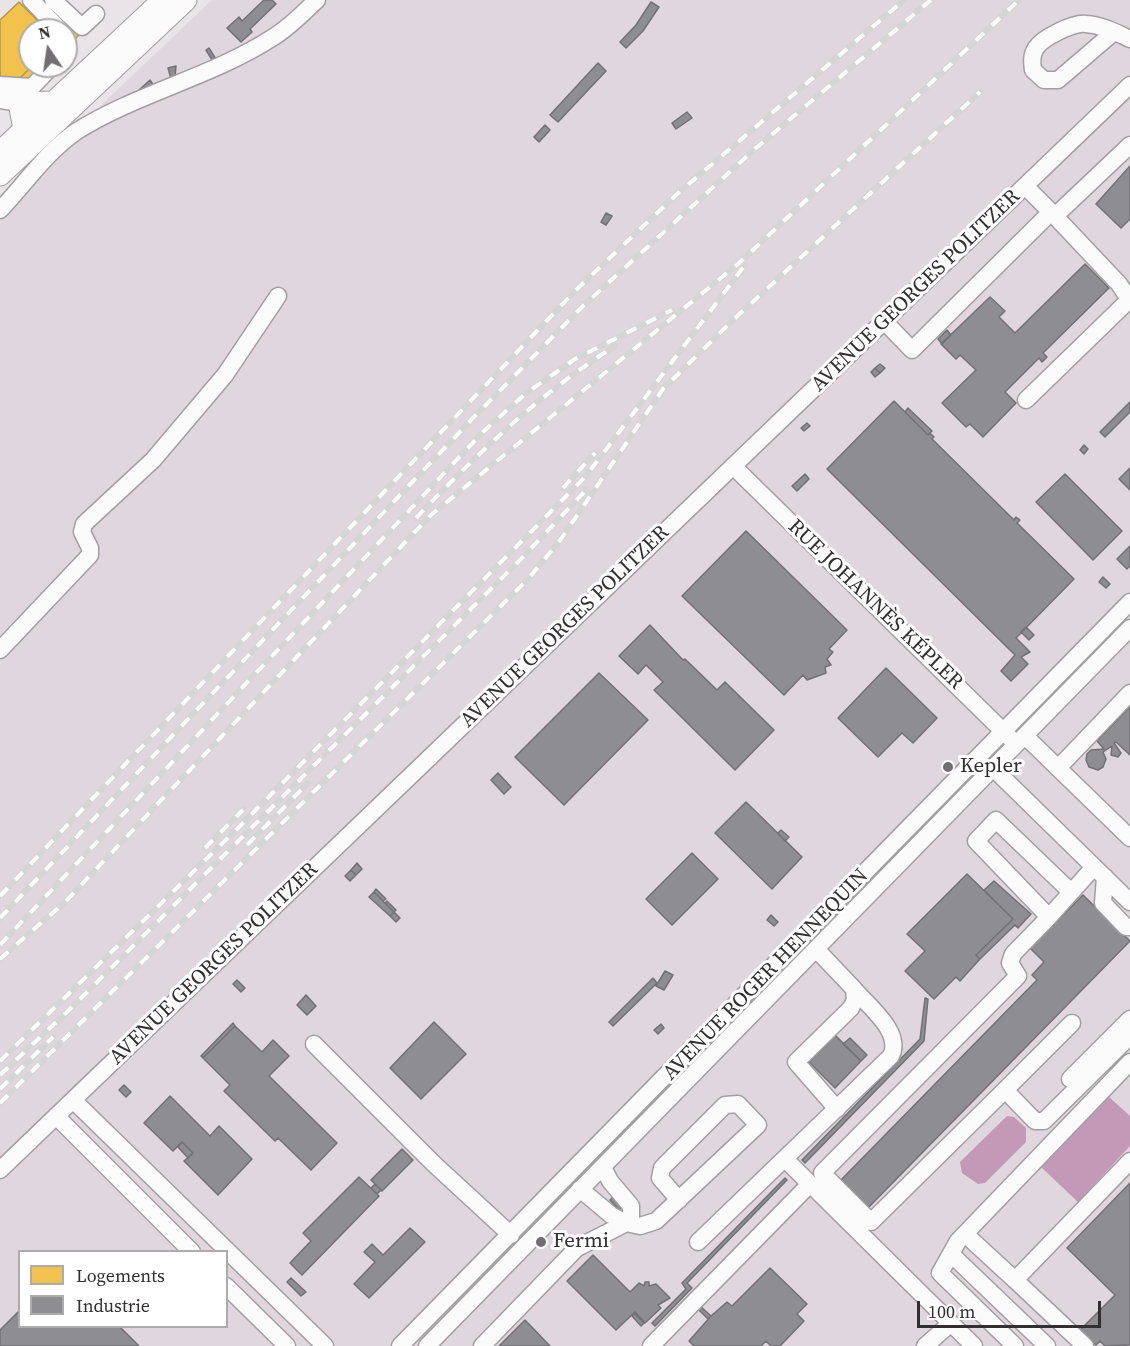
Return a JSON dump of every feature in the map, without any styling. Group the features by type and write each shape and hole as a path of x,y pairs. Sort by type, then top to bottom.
{"main road":[{"path":"0,152 163,0"},
{"path":"0,175 186,0"},
{"path":"24,129 9,101 53,102"}],"street":[{"path":"30,0 48,18"},
{"path":"53,0 82,27 96,14"},
{"path":"0,210 42,163 78,131 159,90 252,50 273,38 317,0"},
{"path":"1114,32 1058,80 1044,80 1033,70 1031,60 1036,46 1069,26 1082,23 1101,26 1130,39"},
{"path":"0,85 32,87 41,78"},
{"name":"AVENUE GEORGES POLITZER","path":"0,1170 1130,85"},
{"path":"884,321 912,350 1053,214 1130,145"},
{"path":"1025,186 1119,284 1130,299 1026,400"},
{"path":"0,650 90,555 90,548 82,532 84,524 135,479 160,452 225,375 278,296"},
{"name":"RUE JOHANNÈS KÉPLER","path":"733,466 1004,731 1021,740 1058,768 1130,838"},
{"name":"AVENUE ROGER HENNEQUIN","path":"400,1346 1130,602"},
{"name":"AVENUE ROGER HENNEQUIN","path":"427,1346 1130,628"},
{"path":"1058,768 1130,693"},
{"path":"993,768 1130,902"},
{"path":"1049,917 976,841 996,820 1071,892"},
{"path":"1072,1023 871,1222 822,1173 1018,976 1010,963 1013,954 1071,892 1100,872"},
{"path":"1100,872 1103,903 1126,927 1130,927"},
{"path":"698,1242 837,1109 891,1056 895,1049 894,1036 816,949"},
{"path":"837,1109 796,1062 851,1008 855,1000 854,989"},
{"path":"1070,1079 1130,1019"},
{"path":"1005,1090 1035,1121 1044,1121 1130,1036"},
{"path":"314,1044 434,1164 511,1235"},
{"path":"1015,1346 940,1273 965,1234 1130,1062"},
{"path":"73,1100 227,1250"},
{"path":"580,1189 611,1215 626,1223 640,1226 656,1221 679,1200 758,1125 738,1104 725,1105 662,1168 660,1178 679,1200"},
{"path":"56,1116 191,1250"},
{"path":"785,1159 974,1346"},
{"path":"1015,1280 1130,1161"},
{"path":"482,1346 577,1248 626,1223 631,1217 631,1206 610,1181 603,1167"},
{"path":"651,1346 810,1184"},
{"path":"965,1234 1085,1346"},
{"path":"228,1251 325,1346"},
{"path":"951,1254 1047,1346"},
{"path":"228,1288 287,1346"},
{"path":"925,1346 951,1323"}],"shaded area":[{"path":"212,0 1130,0 1130,1346 0,1346 0,201"},
{"path":"1108,1096 1130,1116 1130,1146 1078,1202 1041,1167"},
{"path":"1007,1116 1014,1117 1026,1128 1026,1142 985,1183 978,1184 962,1173 960,1162"}],"building: Logements":[{"path":"19,2 35,18 18,18 18,78 20,78 14,84 0,77 0,20"},
{"path":"20,78 34,78 26,86"}],"building: Industrie":[{"path":"264,0 272,0 276,4 250,29 252,32 241,42 227,28 239,17 242,21"},
{"path":"651,2 659,7 643,31 626,48 620,42 636,25"},
{"path":"209,48 217,61 214,63 206,50"},
{"path":"598,63 606,71 558,122 550,115"},
{"path":"176,66 175,77 171,79 168,68"},
{"path":"150,80 154,86 144,95 139,90"},
{"path":"687,112 692,118 676,129 672,123"},
{"path":"545,125 550,130 539,142 534,137"},
{"path":"1130,166 1130,219 1121,228 1096,204"},
{"path":"606,213 612,216 606,225 601,222"},
{"path":"1085,264 1109,288 1043,353 1047,357 1042,362 1039,358 1005,392 1016,403 983,437 970,424 966,427 942,403 976,370 960,355 956,359 941,344 990,297 1005,311 999,317 1015,333"},
{"path":"947,330 951,335 942,344 938,339"},
{"path":"880,364 885,368 880,373 875,368"},
{"path":"875,368 880,373 875,377 871,372"},
{"path":"894,401 928,435 930,433 934,437 932,439 1014,520 1016,517 1020,520 1017,523 1074,579 1016,638 1030,652 1021,657 1028,664 1011,681 1001,671 1015,655 827,469"},
{"path":"1130,402 1130,412 1105,437 1100,432"},
{"path":"908,408 932,431 928,435 905,412"},
{"path":"807,423 810,426 804,431 801,428"},
{"path":"1084,445 1088,449 1084,454 1080,450"},
{"path":"1130,468 1130,490 1119,479"},
{"path":"805,474 809,479 797,491 792,486"},
{"path":"1065,474 1122,531 1093,560 1036,502"},
{"path":"746,531 847,630 829,649 833,652 827,659 831,665 825,667 826,673 807,680 803,675 784,695 682,596"},
{"path":"1130,546 1130,566 1127,569 1117,559"},
{"path":"1103,577 1110,584 1106,588 1099,582"},
{"path":"650,625 683,660 685,659 717,690 725,682 774,730 735,770 654,690 663,682 646,665 638,674 619,656"},
{"path":"1026,627 1034,635 1029,640 1021,632"},
{"path":"886,668 937,718 913,743 902,733 878,757 838,718"},
{"path":"599,673 648,720 564,805 515,757"},
{"path":"1130,707 1130,755 1116,742 1114,743 1121,753 1118,757 1111,755 1112,746 1103,752 1106,759 1103,767 1098,770 1089,767 1086,760 1087,754 1091,750 1104,749 1097,741"},
{"path":"498,773 511,787 504,794 491,780"},
{"path":"746,802 802,857 772,889 715,833"},
{"path":"781,830 789,837 785,841 778,833"},
{"path":"692,853 718,879 672,925 646,899"},
{"path":"357,863 362,869 356,875 351,870"},
{"path":"351,870 356,875 350,881 345,876"},
{"path":"967,874 1013,919 976,955 980,959 960,981 956,977 934,999 905,971 925,951 907,934"},
{"path":"994,881 1031,914 1018,928 1015,925 980,959 976,955 1013,919 984,890"},
{"path":"376,889 386,899 383,901 374,892"},
{"path":"374,892 394,912 390,916 369,897"},
{"path":"1083,895 1130,941 865,1211 837,1184 1037,980 1032,975 1044,962 1030,948"},
{"path":"387,901 396,910 394,912 385,903"},
{"path":"394,912 400,918 396,922 390,916"},
{"path":"771,915 778,922 774,926 767,920"},
{"path":"665,971 673,975 664,990 656,986"},
{"path":"653,978 657,983 613,1026 609,1022"},
{"path":"237,980 245,988 241,992 233,984"},
{"path":"306,995 316,1006 307,1015 297,1005"},
{"path":"925,998 928,999 924,1041 805,1163 802,1160 920,1039"},
{"path":"434,1022 466,1054 421,1099 390,1068"},
{"path":"233,1023 235,1026 203,1058 201,1056"},
{"path":"661,1024 664,1028 658,1034 654,1030"},
{"path":"235,1026 262,1052 273,1040 289,1056 269,1076 337,1143 311,1170 278,1138 275,1141 224,1091 230,1085 203,1058"},
{"path":"835,1035 861,1061 835,1088 809,1062"},
{"path":"850,1038 867,1055 861,1061 843,1044"},
{"path":"124,1085 131,1092 126,1097 119,1090"},
{"path":"170,1096 210,1136 219,1126 252,1159 218,1195 184,1161 193,1153 182,1142 173,1151 144,1123"},
{"path":"182,1142 193,1153 188,1158 178,1147"},
{"path":"402,1149 413,1160 382,1191 371,1180"},
{"path":"359,1177 379,1196 302,1275 290,1263 311,1241 303,1233"},
{"path":"785,1178 787,1180 687,1283 692,1288 655,1326 652,1323 686,1289 682,1283"},
{"path":"1130,1183 1130,1345 1105,1346 1100,1341 1096,1345 1078,1332 1115,1295 1067,1248"},
{"path":"375,1184 381,1190 377,1194 371,1188"},
{"path":"614,1196 623,1206 619,1210 610,1200"},
{"path":"410,1228 425,1242 369,1298 354,1284 375,1262 364,1252 372,1244 383,1255"},
{"path":"593,1255 630,1292 639,1283 644,1286 645,1282 649,1282 649,1286 656,1284 670,1298 658,1305 661,1308 645,1323 635,1312 616,1330 567,1281"},
{"path":"770,1268 807,1304 797,1314 804,1321 780,1346 771,1346 766,1341 761,1346 694,1346 689,1341 711,1316 727,1302 732,1306"},
{"path":"291,1278 306,1292 301,1296 287,1282"},
{"path":"700,1306 711,1316 708,1319 698,1309"},
{"path":"18,1312 18,1328 121,1328 139,1346 0,1346 0,1330"},
{"path":"635,1314 644,1323 641,1326 632,1316"},
{"path":"525,1320 550,1346 499,1346"}],"railway":[{"path":"0,896 576,290 676,195 904,0"},
{"path":"0,918 472,419 584,305 756,148 931,0"},
{"path":"0,959 65,902 431,515 738,264 1019,0"},
{"path":"0,1103 529,578 561,539 663,389 732,321 980,92"},
{"path":"0,1061 236,830 586,476 745,265"},
{"path":"0,945 483,432 525,394 575,359 672,310"},
{"path":"416,518 462,471 535,404 587,364 615,346"},
{"path":"563,488 595,453"},
{"path":"0,1075 69,1010 522,558 586,490"},
{"path":"247,845 308,783"},
{"path":"205,848 243,810"},
{"path":"0,1089 53,1037"}],"place":[{"name":"Kepler","path":"948,767"},
{"name":"Fermi","path":"541,1242"}]}
